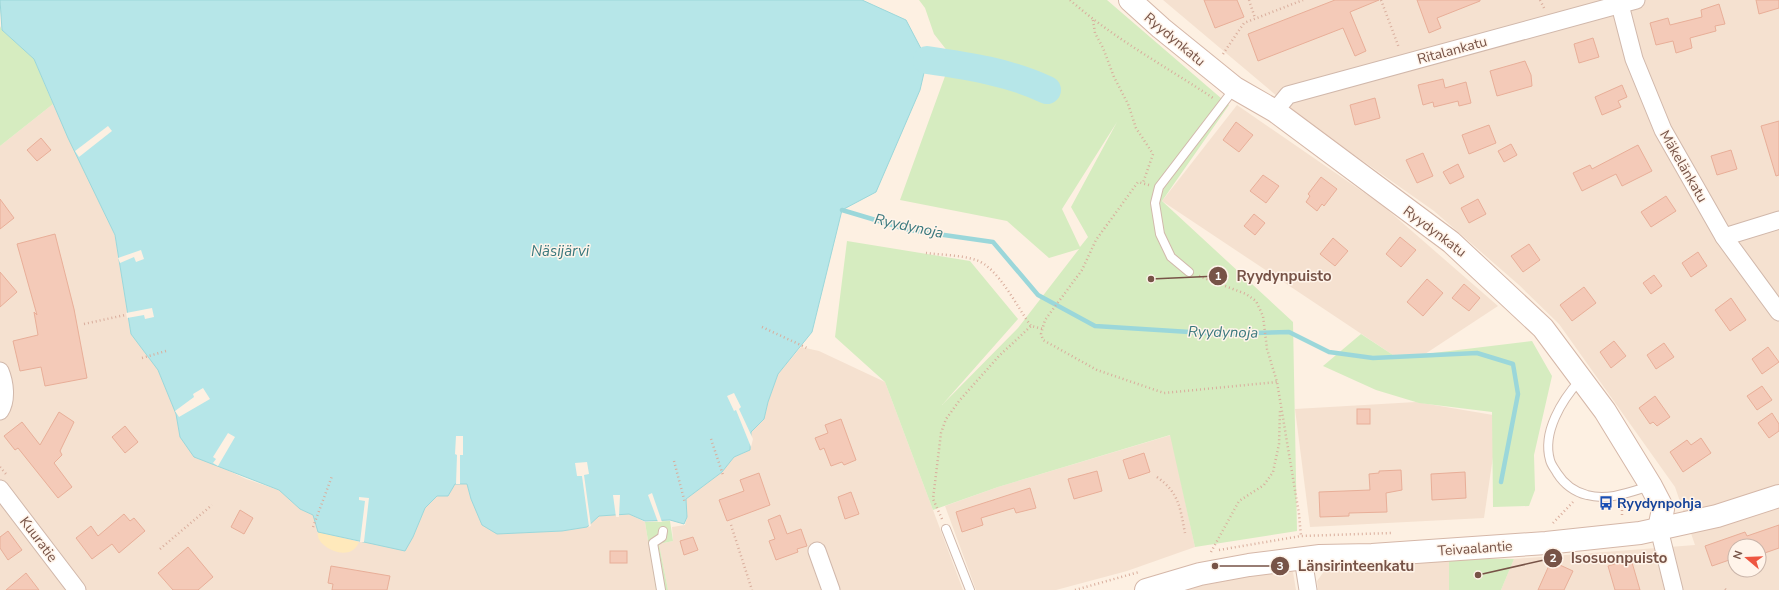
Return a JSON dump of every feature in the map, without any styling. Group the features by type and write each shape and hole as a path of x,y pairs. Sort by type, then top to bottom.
{"street":[{"name":"Ryydynkatu","path":"1130,0 1212,69 1228,96 1275,111 1451,242 1543,328 1582,378 1623,437 1663,509 1659,529"},
{"name":"Ritalankatu","path":"1275,111 1288,96 1631,1"},
{"name":"Mäkelänkatu","path":"1631,1 1634,59 1662,130 1724,237 1779,312"},
{"path":"1724,237 1779,220"},
{"path":"0,371 4,380 4,405 0,412"},
{"name":"Kuuratie","path":"0,489 77,590"},
{"name":"Teivaalantie","path":"1146,590 1200,574 1249,564 1303,558 1546,543 1659,529 1717,516 1779,496"},
{"path":"1659,529 1674,590"},
{"path":"817,551 831,590"},
{"path":"1303,558 1308,590"}],"lane":[{"path":"1190,272 1171,257 1160,234 1155,203 1159,187 1228,96"},
{"path":"1582,378 1567,395 1550,432 1548,448 1550,462 1562,480 1573,489 1587,495 1618,495 1651,486"},
{"path":"946,529 970,590"},
{"path":"661,590 653,543 662,537 663,531"}],"path":[{"path":"1070,0 1093,19 1228,96"},
{"path":"1249,0 1255,18"},
{"path":"1212,69 1244,22 1303,0"},
{"path":"1381,0 1404,63"},
{"path":"1093,19 1094,33 1103,48 1114,77 1128,104 1136,128 1153,154 1143,183"},
{"path":"1159,187 1138,182 1096,240 1082,270 1045,320 1041,334 1043,340 1097,370 1164,393 1277,382"},
{"path":"926,252 977,260 999,276 1017,307 1031,326 1043,329"},
{"path":"1190,272 1246,294 1256,301 1263,316 1267,349 1277,382 1299,514 1301,536"},
{"path":"84,324 125,315"},
{"path":"946,529 933,499 941,433 946,419 959,401 999,356 1031,326"},
{"path":"762,327 807,348"},
{"path":"142,358 166,350"},
{"path":"1211,552 1239,501 1264,485 1273,472 1279,444 1280,405"},
{"path":"711,439 723,475"},
{"path":"674,461 685,503"},
{"path":"313,528 332,476"},
{"path":"1157,477 1166,483 1178,499 1184,533"},
{"path":"1552,523 1573,502"},
{"path":"1622,503 1622,518"},
{"path":"160,549 212,505"},
{"path":"731,525 752,590"}],"shaded area":[{"path":"1163,0 1779,0 1779,590 1501,590 1514,559 1695,545 1675,487 1559,324 1519,285 1434,211 1309,123"},
{"path":"53,104 115,236 131,334 158,370 176,414 180,437 223,468 246,479 279,490 300,509 313,515 318,532 360,542 413,537 425,508 437,496 448,496 454,484 467,484 471,499 497,534 562,531 587,527 599,516 629,514 645,522 656,590 0,590 0,146"},
{"path":"1237,105 1382,205 1498,306 1425,354 1393,355 1162,201"},
{"path":"801,347 819,351 885,382 963,590 668,590 659,544 673,541 672,527 685,525 687,517 686,499 722,472 734,457 750,450 751,432 764,419 768,402 778,374"},
{"path":"1416,402 1499,416 1484,518 1310,527 1295,409"},
{"path":"1171,435 1195,547 1127,571 1056,590 976,590 945,506 998,487"},
{"path":"1449,558 1449,590 1318,590 1317,581 1328,566"},
{"path":"1283,568 1293,572 1296,590 1176,590"}],"green space":[{"path":"919,0 1107,0 1229,105 1162,201 1293,322 1297,531 1195,547 1170,435 998,487 933,510 885,382 835,337 847,241 970,261 1018,319 942,405 1018,328 1079,249 1049,258 1007,221 900,200 952,57 934,34 925,8","holes":["1117,122 1071,207 1088,237 1080,247 1062,209"]},
{"path":"0,26 2,30 34,59 53,104 0,146"},
{"path":"1361,334 1393,355 1425,354 1532,341 1552,376 1534,455 1535,490 1529,506 1493,507 1492,412 1419,403 1376,390 1323,366"},
{"path":"670,521 673,541 659,544 668,590 656,590 645,522"},
{"path":"1449,558 1514,559 1501,590 1449,590"}],"sand":[{"path":"318,532 359,542 354,549 341,553 334,551 321,543 318,537"}],"water":[{"name":"Näsijärvi","path":"0,0 862,0 906,20 927,60 920,90 876,192 842,210 812,332 778,374 768,402 764,419 751,432 750,450 734,457 722,472 686,499 687,517 684,524 670,520 645,521 629,514 599,516 587,527 562,531 497,534 482,525 471,499 467,484 455,484 448,496 437,496 425,508 413,537 405,551 318,532 313,515 300,509 279,490 194,457 180,437 176,414 158,370 131,334 115,235 68,138 34,59 2,30"}],"pier":[{"path":"108,126 112,131 79,157 75,151"},
{"path":"141,250 144,259 136,262 134,257 120,263 118,258"},
{"path":"152,308 154,317 145,319 144,315 127,318 126,313"},
{"path":"203,388 210,399 179,417 175,411 194,397 193,394"},
{"path":"734,393 741,407 739,409 753,439 751,447 736,410 734,411 727,396"},
{"path":"228,433 235,437 218,466 213,463 216,459 213,457"},
{"path":"456,436 463,436 463,455 460,455 460,484 456,484"},
{"path":"587,462 589,474 584,475 591,526 589,527 582,476 577,476 575,463"},
{"path":"652,493 662,522 658,522 648,495"},
{"path":"613,495 620,495 619,517 616,517"},
{"path":"359,497 369,498 364,542 360,542 365,501 359,500"}],"building":[{"path":"1204,0 1237,0 1244,17 1215,28"},
{"path":"1335,0 1379,0 1350,12 1366,51 1355,56 1343,28 1258,61 1248,34"},
{"path":"1417,0 1480,1 1437,18 1441,28 1429,33"},
{"path":"1756,0 1779,0 1779,8 1759,14"},
{"path":"1719,4 1725,24 1715,26 1716,31 1690,38 1692,48 1676,53 1673,41 1656,45 1650,23 1668,18 1670,25 1702,17 1701,10"},
{"path":"1593,38 1599,57 1579,63 1574,44"},
{"path":"1525,61 1531,75 1532,86 1497,96 1490,71"},
{"path":"1443,79 1445,88 1466,82 1471,103 1459,106 1458,101 1434,107 1433,102 1423,105 1418,85"},
{"path":"1622,85 1627,97 1618,101 1621,107 1602,115 1595,97"},
{"path":"1375,98 1380,118 1355,125 1350,105"},
{"path":"1779,121 1779,175 1776,176 1761,126"},
{"path":"1236,122 1253,135 1239,152 1223,140"},
{"path":"1489,125 1496,143 1469,154 1462,135"},
{"path":"41,138 51,150 37,161 27,150"},
{"path":"1511,144 1517,155 1504,162 1498,151"},
{"path":"1638,145 1652,171 1622,186 1616,174 1582,191 1573,173 1590,165 1592,169"},
{"path":"1731,150 1737,169 1717,175 1711,156"},
{"path":"1423,153 1433,176 1417,183 1406,160"},
{"path":"1458,164 1464,177 1450,184 1443,172"},
{"path":"1263,175 1279,186 1266,203 1250,191"},
{"path":"1321,177 1337,189 1324,206 1322,204 1317,211 1306,202 1310,196 1308,194"},
{"path":"1666,196 1676,211 1651,227 1641,212"},
{"path":"0,199 14,218 0,229"},
{"path":"1478,199 1486,214 1469,223 1461,208"},
{"path":"1254,214 1265,223 1255,235 1244,226"},
{"path":"55,234 74,309 87,378 45,386 41,367 20,371 13,341 38,335 34,312 37,315 17,244"},
{"path":"1400,237 1416,250 1401,267 1386,254"},
{"path":"1333,238 1348,251 1335,266 1320,254"},
{"path":"1529,244 1540,260 1523,272 1511,256"},
{"path":"1698,252 1707,266 1691,277 1682,263"},
{"path":"0,272 17,292 0,307"},
{"path":"1654,275 1662,286 1651,294 1643,283"},
{"path":"1427,279 1443,293 1423,316 1407,302"},
{"path":"1464,284 1480,298 1469,311 1452,298"},
{"path":"1584,287 1596,303 1572,321 1560,305"},
{"path":"1731,298 1746,320 1730,331 1715,310"},
{"path":"1614,341 1626,356 1611,368 1600,352"},
{"path":"1664,343 1674,357 1656,369 1647,355"},
{"path":"1768,347 1779,362 1762,374 1752,359"},
{"path":"1762,386 1772,400 1757,410 1747,396"},
{"path":"1655,396 1670,417 1657,426 1653,422 1650,424 1639,408"},
{"path":"1357,409 1370,409 1370,424 1357,424"},
{"path":"59,412 74,422 60,451 62,455 54,463 72,487 58,498 18,448 15,450 4,436 22,422 40,445"},
{"path":"1772,413 1779,424 1779,431 1769,438 1758,423"},
{"path":"841,419 856,460 844,465 842,462 831,466 824,448 820,450 815,438 828,433 825,425"},
{"path":"125,426 138,442 125,453 112,437"},
{"path":"1701,438 1711,453 1683,472 1670,452 1687,440 1691,445"},
{"path":"1144,453 1150,472 1129,479 1123,460"},
{"path":"1401,470 1402,490 1386,493 1387,512 1349,513 1349,516 1320,517 1319,492 1370,490 1369,474 1379,473 1379,471"},
{"path":"1097,471 1102,491 1074,499 1068,479"},
{"path":"1465,472 1466,498 1432,500 1431,474"},
{"path":"759,473 770,505 727,521 719,500 744,491 740,480"},
{"path":"1030,488 1036,508 1016,513 1014,508 981,518 983,525 962,532 956,512"},
{"path":"851,492 859,514 845,519 838,497"},
{"path":"240,510 253,518 244,534 231,527"},
{"path":"124,514 130,521 134,518 145,531 119,553 112,544 92,559 76,538 91,526 98,536"},
{"path":"780,515 787,534 801,529 807,546 797,549 798,552 776,560 769,541 775,539 768,520"},
{"path":"1779,525 1779,548 1767,552 1767,538 1728,538 1745,532 1747,536"},
{"path":"8,531 22,550 8,560 0,548 0,537"},
{"path":"693,537 698,550 684,555 680,541"},
{"path":"1727,538 1727,561 1712,566 1705,546"},
{"path":"188,547 213,577 198,590 173,590 158,573"},
{"path":"610,551 627,551 627,563 610,563"},
{"path":"1631,559 1640,590 1615,590 1608,566"},
{"path":"1551,561 1573,571 1564,590 1538,590"},
{"path":"331,566 390,576 387,590 332,590 333,584 328,583"},
{"path":"26,573 39,590 6,590"}],"waterway":[{"path":"927,60 973,67 1003,74 1047,90"},
{"name":"Ryydynoja","path":"842,210 909,230 993,242 1038,295 1095,326 1221,334 1289,332 1329,352 1373,358 1477,353 1513,364 1518,394 1501,482"}],"place":[{"name":"Ryydynpuisto","path":"1151,279"},
{"name":"Ryydynpohja","path":"1606,503"},
{"name":"Länsirinteenkatu","path":"1215,566"},
{"name":"Isosuonpuisto","path":"1478,575"}]}
